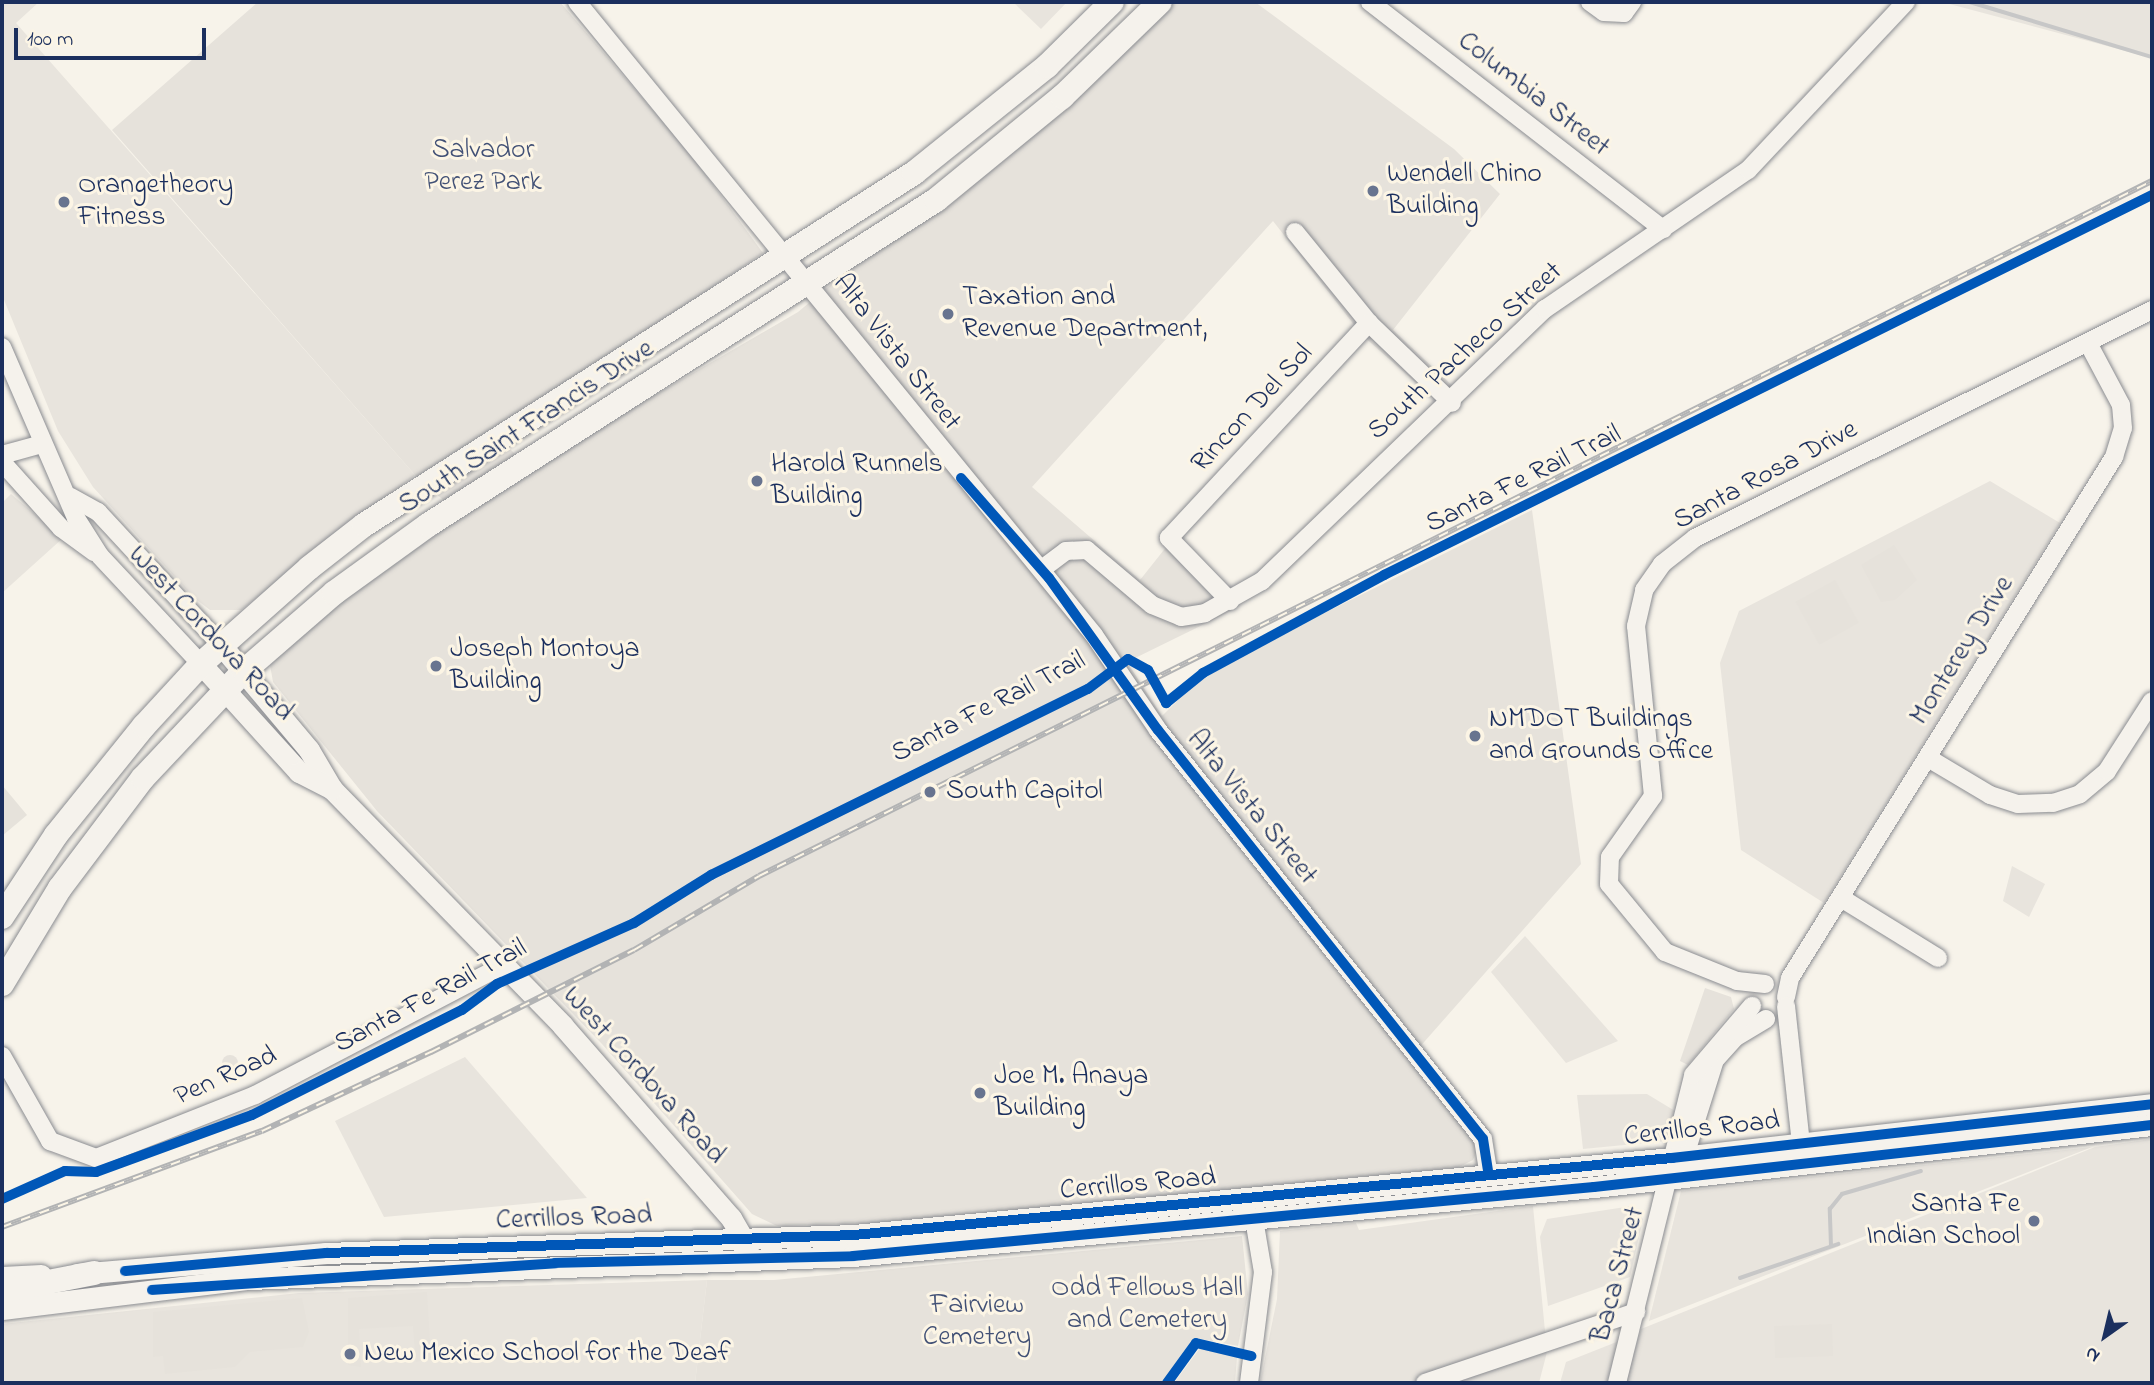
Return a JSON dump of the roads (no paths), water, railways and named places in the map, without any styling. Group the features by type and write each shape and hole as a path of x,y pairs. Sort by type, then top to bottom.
{"highway":[{"name":"South Saint Francis Drive","path":"2,917 98,779 201,664 364,525 788,258 966,133 1112,2"},
{"name":"South Saint Francis Drive","path":"2,984 114,814 244,671 428,525 809,284 983,163 1160,2"},
{"path":"2,1291 94,1273"}],"main road":[{"name":"West Cordova Road","path":"221,645 309,750 332,789 504,965 743,1237 752,1260"},
{"name":"West Cordova Road","path":"201,664 299,772 332,789"},
{"name":"Cerrillos Road","path":"2,1277 94,1273 278,1255 509,1255 752,1260 1254,1219 1677,1164 1801,1144 2152,1104"},
{"name":"Cerrillos Road","path":"2,1309 248,1279 509,1255 743,1237 854,1235 1489,1175 1677,1164 2152,1125"}],"street":[{"name":"Alta Vista Street","path":"577,2 809,284 947,461 1042,569 1158,730 1483,1139 1489,1175"},
{"name":"Columbia Street","path":"1370,2 1663,229"},
{"path":"1590,2 1604,12 1624,13 1632,2"},
{"name":"South Pacheco Street","path":"1042,569 1081,548 1172,615 1198,616 1230,601 1262,580 1342,498 1452,403 1545,309 1748,170 1906,2"},
{"path":"1295,232 1369,323 1452,403"},
{"name":"Santa Rosa Drive","path":"1737,981 1665,951 1609,884 1606,869 1653,796 1636,626 1644,590 1662,564 1695,538 2152,310"},
{"name":"Rincon Del Sol","path":"1230,601 1172,547 1176,530 1369,323"},
{"name":"Monterey Drive","path":"1677,1164 1715,1060 1736,1037 1769,1019 1780,990 1841,898 2114,457 2123,428 2121,405 2088,343"},
{"name":"West Cordova Road","path":"2,347 42,444 100,556 201,664"},
{"path":"2,455 42,444"},
{"path":"2,462 61,528 100,556"},
{"name":"West Cordova Road","path":"71,497 98,512 221,645"},
{"path":"1928,758 1990,795 2018,804 2053,803 2080,794 2107,771 2152,701"},
{"path":"1841,898 1938,958"},
{"name":"Pen Road","path":"2,1056 50,1141 96,1158 255,1095 504,965"},
{"path":"1737,981 1780,990 1791,1029 1801,1144"},
{"path":"1737,981 1769,1019 1791,1029"},
{"name":"Monterey Drive","path":"1677,1164 1693,1075 1752,1002 1780,990"},
{"name":"Baca Street","path":"1617,1383 1677,1164"},
{"path":"1234,1199 1254,1219 1263,1272 1249,1383"},
{"path":"1425,1383 1479,1362 1636,1312"}],"waterway":[{"path":"1970,2 2152,57"},
{"path":"1831,1246 1830,1209 1842,1194 1921,1171"},
{"path":"1740,1278 1838,1244"}],"railway":[{"path":"2,1227 262,1131 431,1052 634,950 759,876 2152,181"}],"place":[{"name":"Wendell Chino Building","path":"1373,191"},
{"name":"Orangetheory Fitness","path":"64,202"},
{"name":"Taxation and Revenue Department,","path":"948,314"},
{"name":"Harold Runnels Building","path":"757,481"},
{"name":"Joseph Montoya Building","path":"436,666"},
{"name":"NMDOT Buildings and Grounds Office","path":"1475,736"},
{"name":"South Capitol","path":"930,792"},
{"name":"Joe M. Anaya Building","path":"980,1093"},
{"name":"Santa Fe Indian School","path":"2034,1221"},
{"name":"New Mexico School for the Deaf","path":"350,1354"}],"park label":[{"name":"Salvador Perez Park","path":"483,167"},
{"name":"Odd Fellows Hall and Cemetery","path":"1147,1305"},
{"name":"Fairview Cemetery","path":"977,1322"}]}
